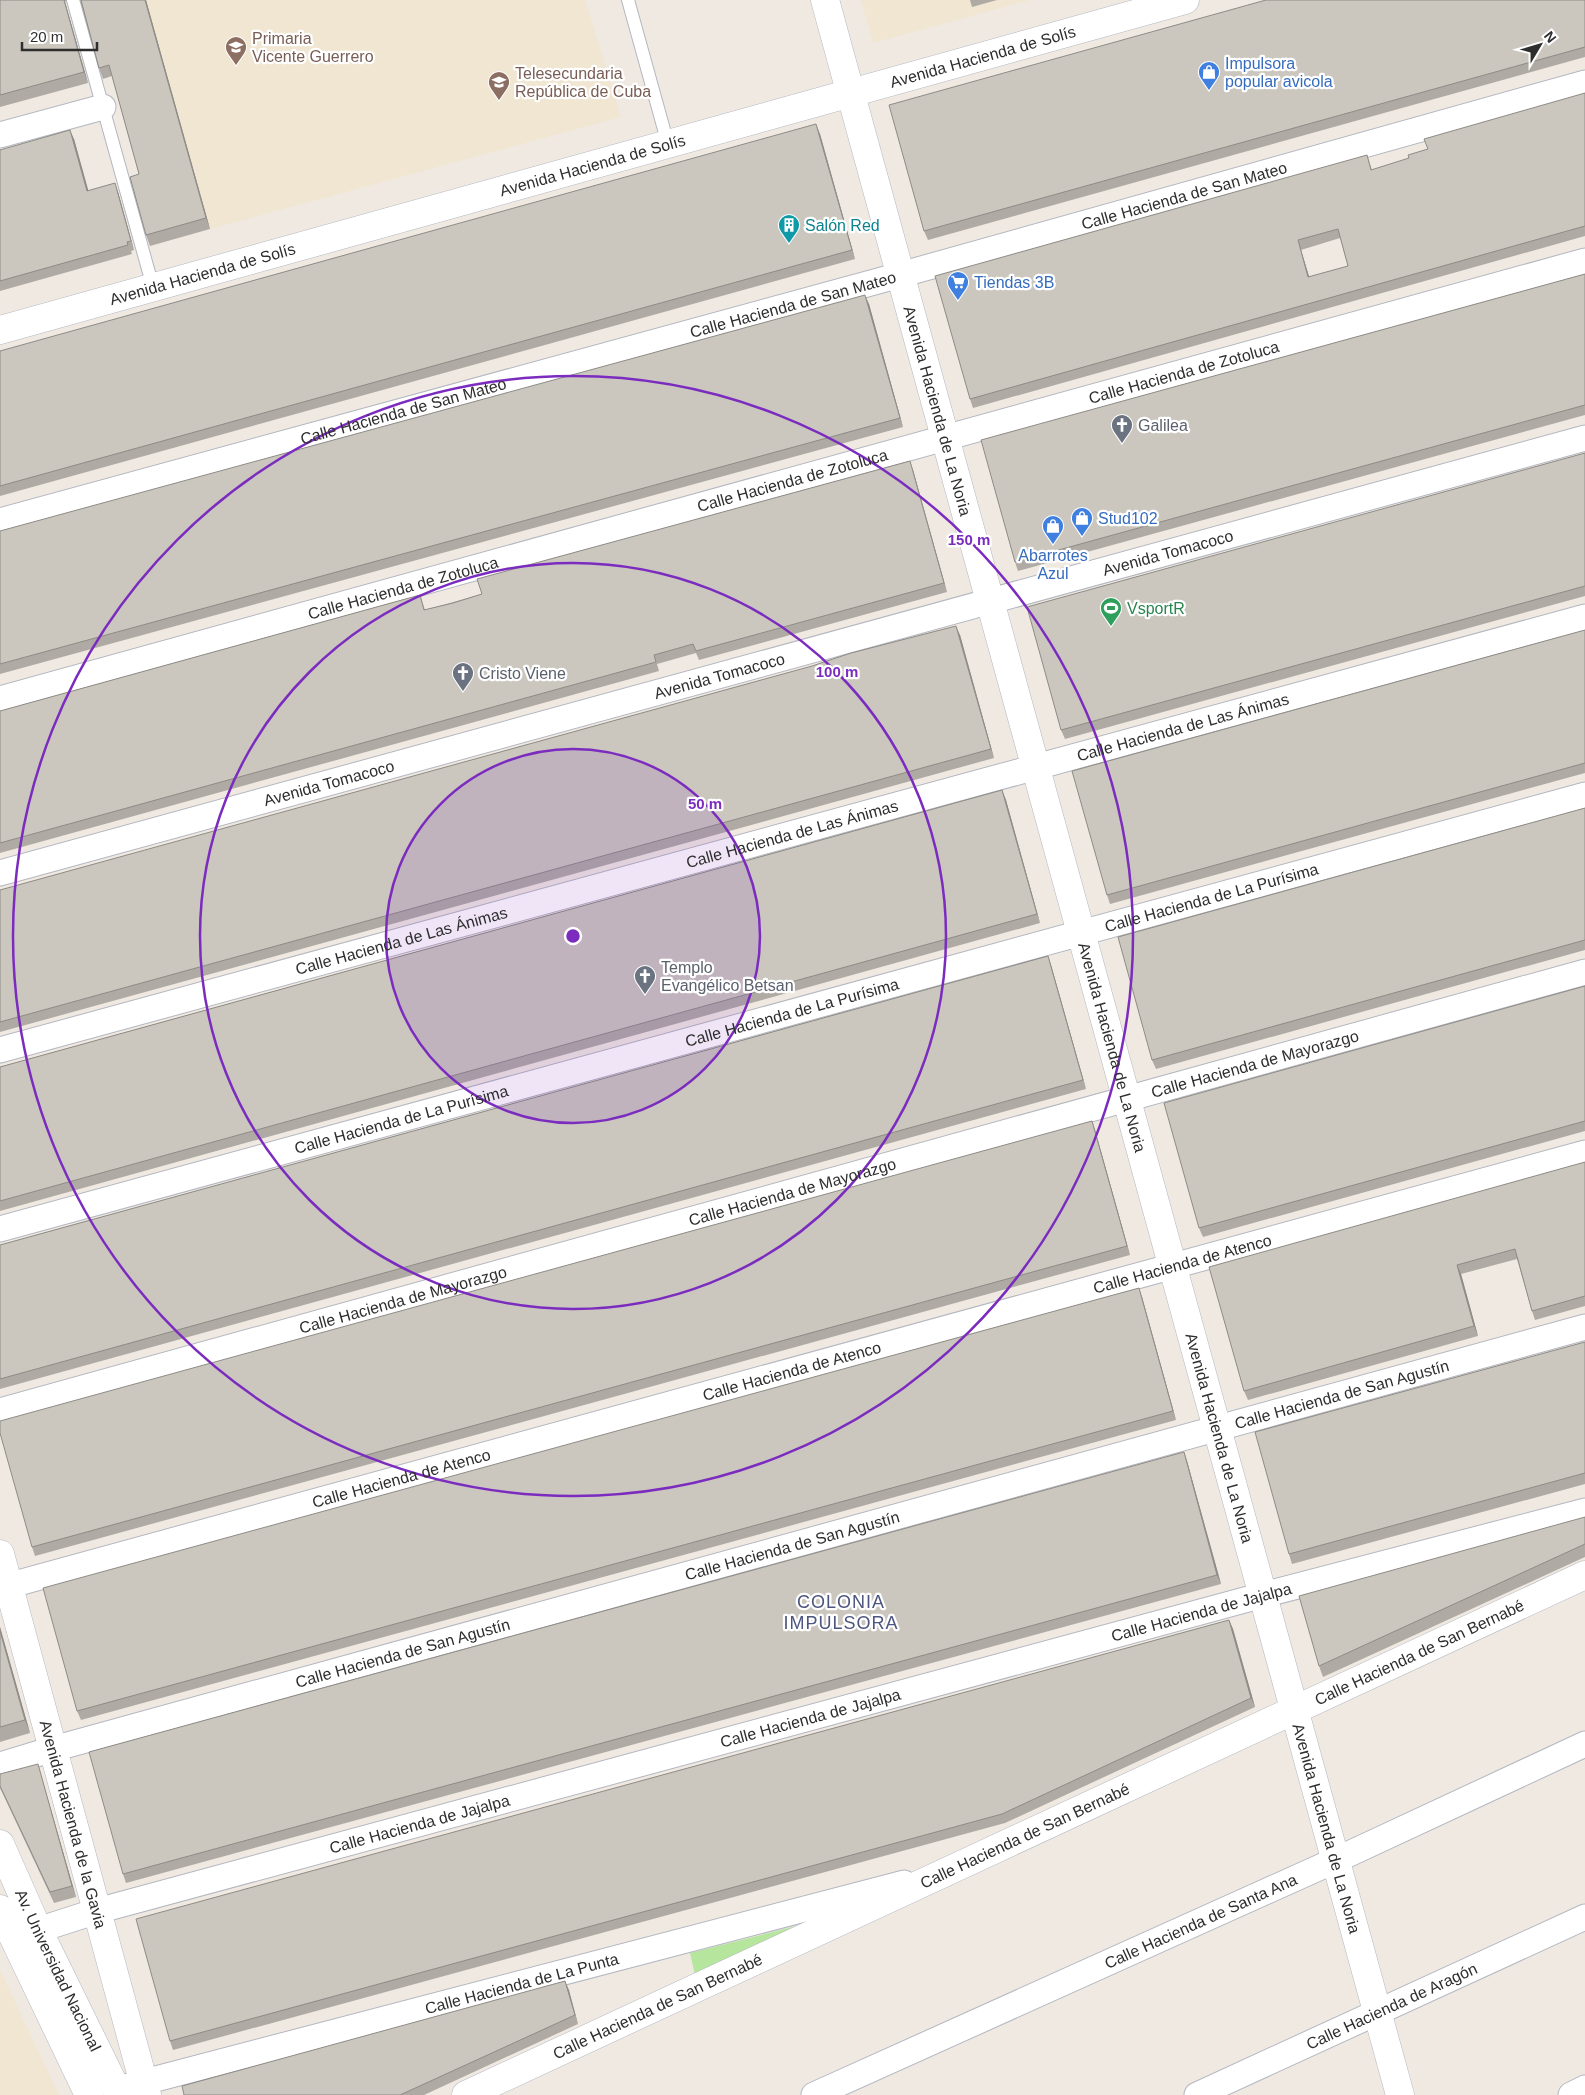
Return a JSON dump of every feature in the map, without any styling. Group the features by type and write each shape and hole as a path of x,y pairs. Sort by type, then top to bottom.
{"street":[{"name":"Avenida Hacienda de La Noria","path":"825,0 1400,2095"},
{"name":"Avenida Hacienda de Solís","path":"0,330 1185,0"},
{"name":"Calle Hacienda de San Mateo","path":"0,521 900,275 1585,83"},
{"path":"0,135 103,107"},
{"name":"Calle Hacienda de Zotoluca","path":"0,699 1585,261"},
{"name":"Avenida Tomacoco","path":"0,874 1585,438"},
{"name":"Calle Hacienda de Las Ánimas","path":"0,1050 1585,617"},
{"name":"Calle Hacienda de La Purísima","path":"0,1229 1585,795"},
{"name":"Calle Hacienda de Mayorazgo","path":"0,1410 1585,972"},
{"name":"Calle Hacienda de Atenco","path":"4,1587 1585,1152"},
{"name":"Calle Hacienda de San Agustín","path":"0,1766 53,1749 1585,1327"},
{"name":"Calle Hacienda de Jajalpa","path":"38,1930 97,1911 1263,1595 1585,1511"},
{"name":"Avenida Hacienda de la Gavia","path":"0,1554 4,1587 53,1749 145,2089"},
{"name":"Calle Hacienda de San Bernabé","path":"466,2095 1585,1575"},
{"name":"Calle Hacienda de Santa Ana","path":"814,2095 1336,1860 1585,1744"},
{"name":"Av. Universidad Nacional","path":"0,1844 112,2093"},
{"name":"Calle Hacienda de La Punta","path":"112,2093 145,2089 945,1872"},
{"name":"Av. Universidad Nacional","path":"0,1909 90,2095"},
{"name":"Calle Hacienda de Aragón","path":"1198,2095 1378,2014 1585,1917"},
{"path":"1571,2095 1585,2088"}],"lane":[{"path":"73,0 154,287"},
{"path":"628,0 668,144"}],"shaded area":[{"path":"146,0 585,0 621,117 210,229"},
{"path":"861,0 1030,0 873,43"},
{"path":"0,1970 59,2095 0,2095"}],"green space":[{"path":"796,1926 695,1975 690,1953"}],"building":[{"path":"0,0 64,0 84,72 0,95"},
{"path":"81,0 145,0 206,218 146,235 130,177 139,174 109,65 99,68"},
{"path":"1266,0 1585,0 1585,47 924,231 889,105"},
{"path":"1585,93 1585,226 970,399 935,276 1367,155 1371,170 1409,158 1408,155 1428,149 1424,139","holes":["1338,229 1348,266 1308,277 1298,240"]},
{"path":"816,124 852,250 0,486 0,351"},
{"path":"70,130 87,191 115,183 131,241 127,242 128,245 0,281 0,150"},
{"path":"1585,274 1585,405 1015,562 981,440"},
{"path":"865,295 900,418 0,664 0,531"},
{"path":"1585,453 1585,586 1061,730 1027,607"},
{"path":"910,461 944,583 696,651 693,644 654,655 656,662 0,843 0,711 420,595 424,610 453,603 482,594 477,579"},
{"path":"956,626 991,749 0,1022 0,890 812,666 851,653"},
{"path":"1585,630 1585,763 1107,895 1072,771"},
{"path":"1002,790 1037,914 0,1201 0,1067"},
{"path":"1585,808 1585,940 1152,1060 1118,937"},
{"path":"1048,956 1083,1080 0,1379 0,1245"},
{"path":"1585,986 1585,1121 1199,1228 1164,1103"},
{"path":"1092,1121 1127,1246 32,1547 0,1433 0,1421"},
{"path":"1585,1162 1585,1296 1532,1311 1515,1249 1457,1265 1474,1326 1244,1391 1209,1267"},
{"path":"1139,1288 1173,1411 77,1711 43,1588"},
{"path":"1585,1342 1585,1473 1289,1554 1255,1432"},
{"path":"1184,1452 1217,1575 123,1874 89,1752"},
{"path":"1585,1517 1585,1544 1319,1666 1299,1596"},
{"path":"1229,1620 1251,1698 1002,1814 170,2041 136,1919"},
{"path":"0,1631 25,1720 0,1727"},
{"path":"38,1764 72,1886 50,1892 0,1786 0,1774"},
{"path":"565,1981 575,2015 400,2095 184,2095 182,2086"}],"place":[{"name":"Primaria Vicente Guerrero","path":"236,66"},
{"name":"Impulsora popular avicola","path":"1209,91"},
{"name":"Telesecundaria República de Cuba","path":"499,101"},
{"name":"Salón Red","path":"789,244"},
{"name":"Tiendas 3B","path":"958,301"},
{"name":"Galilea","path":"1122,444"},
{"name":"Stud102","path":"1082,537"},
{"name":"Abarrotes Azul","path":"1053,545"},
{"name":"VsportR","path":"1111,627"},
{"name":"Cristo Viene","path":"463,692"},
{"name":"Templo Evangélico Betsan","path":"645,995"}],"district":[{"name":"COLONIA IMPULSORA","path":"841,1612"}]}
